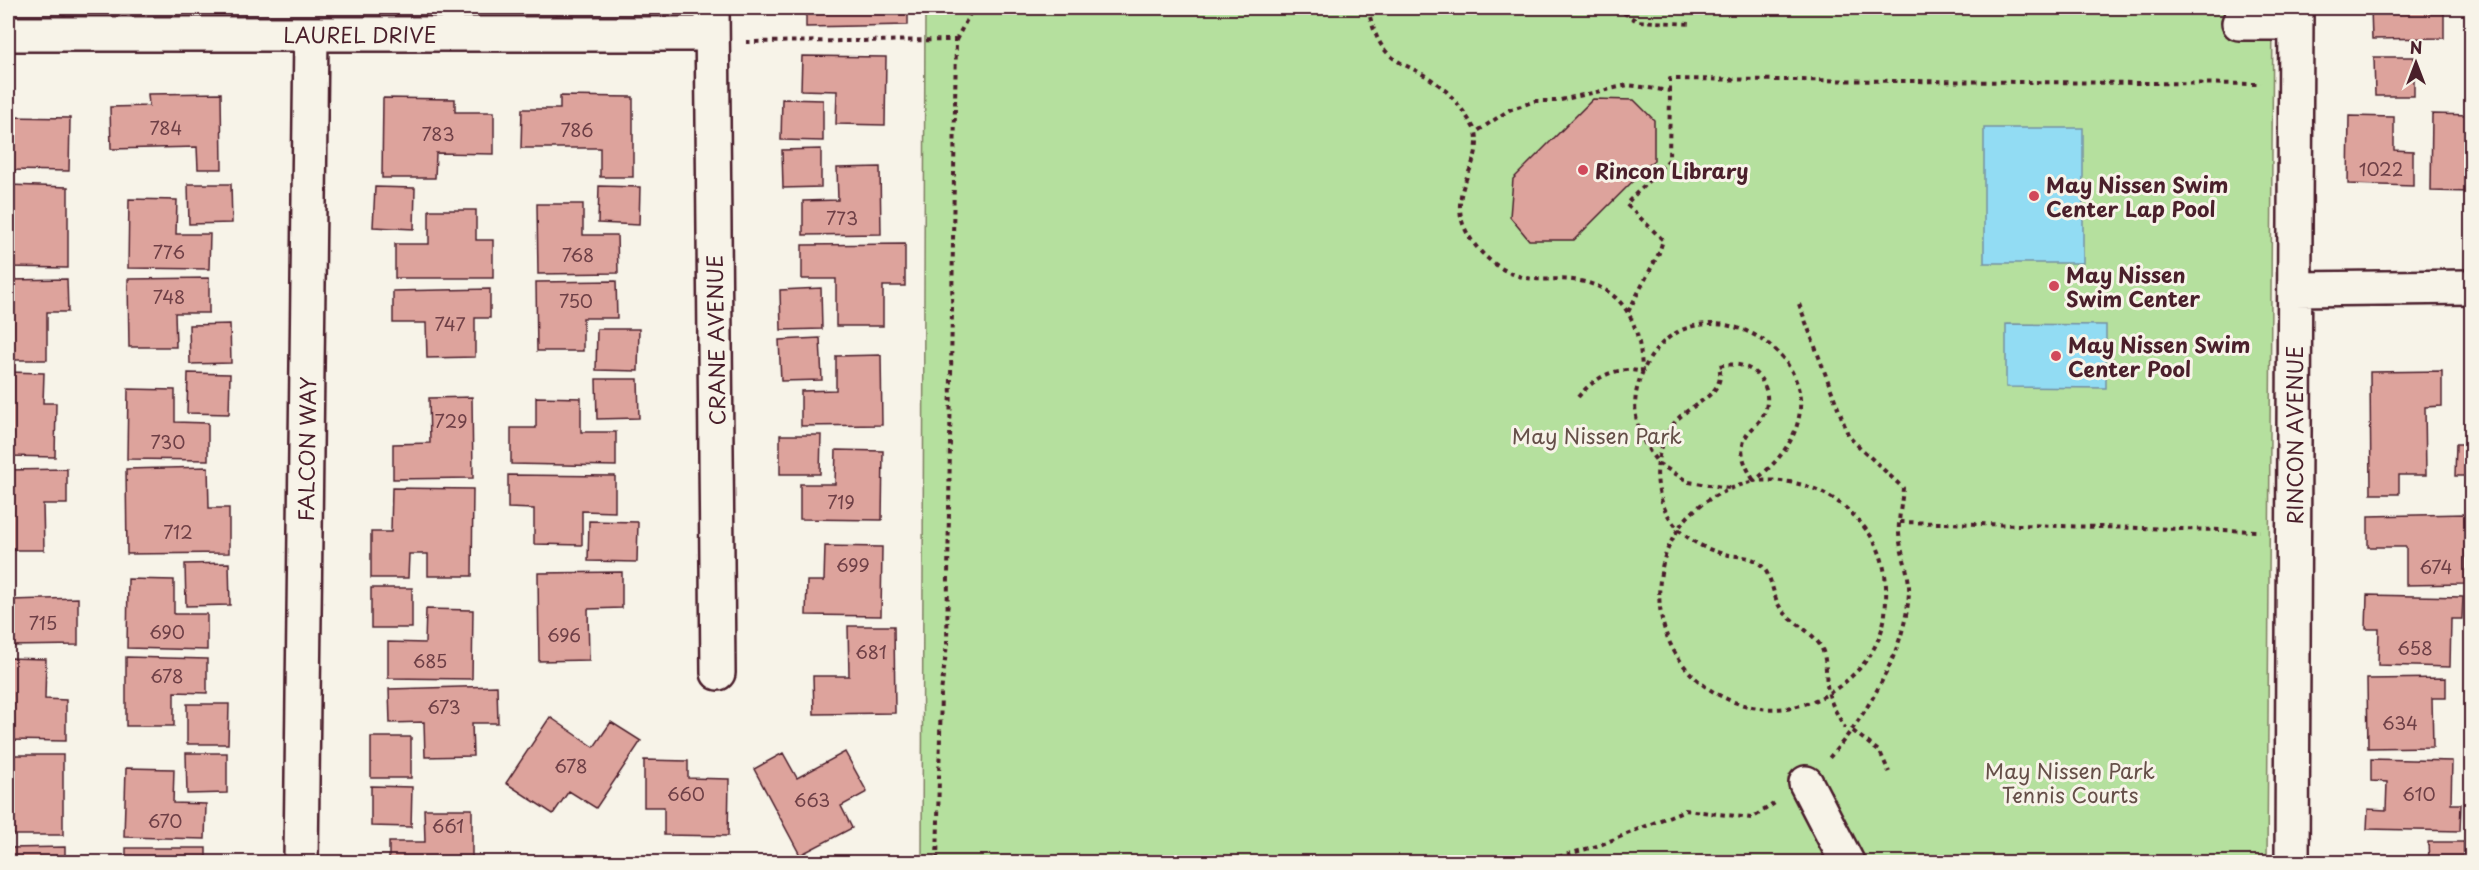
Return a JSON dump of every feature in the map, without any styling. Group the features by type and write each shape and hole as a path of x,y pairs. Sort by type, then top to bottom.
{"street":[{"path":"2239,23 2296,15"},
{"name":"RINCON AVENUE","path":"2292,862 2296,15"},
{"name":"LAUREL DRIVE","path":"8,34 311,35 712,28"},
{"name":"CRANE AVENUE","path":"712,28 718,673"},
{"name":"FALCON WAY","path":"301,862 311,35"},
{"path":"2295,289 2472,286"},
{"path":"1806,783 1847,862"}],"path":[{"path":"937,862 941,693 947,632 956,40 973,8"},
{"path":"1368,8 1372,27 1387,53 1398,63 1446,91 1467,116 1476,132 1478,153 1465,178 1460,211 1464,225 1480,251 1492,262 1527,278 1572,279 1605,289 1629,312 1642,344 1642,372"},
{"path":"1616,8 1636,21 1691,24"},
{"path":"712,28 956,40"},
{"path":"1629,312 1659,253 1663,240 1626,204 1669,160 1670,80 2265,84"},
{"path":"1476,132 1509,110 1535,102 1556,101 1629,85 1670,91"},
{"path":"1799,304 1849,436 1903,488 1899,534 1909,590 1906,622 1893,657 1853,730 1880,752 1889,772"},
{"path":"1729,488 1689,482 1673,475 1657,463 1641,438 1637,424 1635,398 1642,372 1652,354 1670,338 1682,332 1711,324 1726,325 1753,332 1780,353 1789,364 1798,393 1796,426 1784,453 1773,466 1754,481"},
{"path":"1754,481 1746,467 1743,447 1745,437 1761,419 1766,409 1767,391 1758,375 1739,364 1719,366 1720,382 1715,390 1675,422 1667,434 1657,463 1659,494 1664,508 1678,530 1698,545 1711,551 1755,560 1761,565 1785,613 1807,631 1821,647 1828,695 1845,728"},
{"path":"1578,397 1606,375 1625,369 1642,372"},
{"path":"1754,481 1791,481 1830,495 1859,520 1880,552 1886,575 1887,597 1881,633 1867,660 1847,681 1828,695 1785,709 1750,707 1714,695 1685,669 1664,631 1659,604 1663,561 1678,530 1700,504 1729,488 1754,481"},
{"path":"1900,522 2261,531"},
{"path":"1541,862 1600,845 1685,810 1752,818 1806,783"}],"green space":[{"name":"May Nissen Park","path":"925,8 2273,8 2267,862 922,862"}],"water":[{"name":"May Nissen Swim Center Lap Pool","path":"1984,128 2083,128 2083,263 1984,263"},
{"name":"May Nissen Swim Center Pool","path":"2006,324 2106,325 2106,388 2006,387"}],"building":[{"path":"806,8 908,8 908,25 806,27"},
{"path":"2371,8 2429,8 2429,13 2444,13 2444,38 2372,39"},
{"path":"802,56 886,57 885,125 836,124 837,91 801,90"},
{"path":"2374,57 2414,57 2414,96 2375,96"},
{"path":"221,93 222,169 198,169 197,147 111,149 110,107 149,106 148,94"},
{"path":"560,96 633,97 633,177 600,177 600,148 521,148 522,109 560,109"},
{"path":"383,98 455,99 455,112 494,112 494,154 436,153 435,178 382,178"},
{"path":"782,99 823,100 823,141 781,140"},
{"name":"Rincon Library","path":"1593,99 1634,100 1654,120 1654,160 1574,240 1529,240 1510,217 1513,179"},
{"path":"2432,114 2472,115 2472,192 2431,191"},
{"path":"2349,116 2394,117 2394,150 2413,151 2413,186 2348,184"},
{"path":"8,117 70,118 69,171 8,170"},
{"path":"821,149 821,187 783,188 782,150"},
{"path":"880,167 881,234 803,235 803,201 838,200 837,168"},
{"path":"188,184 231,184 232,223 189,224"},
{"path":"8,185 68,187 68,268 8,267"},
{"path":"599,186 640,187 639,225 598,223"},
{"path":"375,187 415,188 414,229 373,227"},
{"path":"129,199 177,200 176,234 210,234 209,269 128,268"},
{"path":"537,204 583,204 583,235 617,235 618,273 538,274"},
{"path":"429,210 476,210 476,240 493,240 493,278 395,278 395,244 429,244"},
{"path":"905,244 905,286 883,286 883,326 836,326 836,279 802,279 802,245"},
{"path":"209,278 209,313 175,313 176,347 129,347 128,279"},
{"path":"67,279 68,312 47,312 47,360 8,360 8,280"},
{"path":"616,281 617,318 583,318 583,351 537,351 536,282"},
{"path":"821,288 822,329 781,330 780,290"},
{"path":"490,289 490,318 475,318 475,357 427,358 426,323 393,323 393,291"},
{"path":"230,324 231,363 190,364 189,325"},
{"path":"597,329 639,329 638,371 596,370"},
{"path":"820,338 822,380 781,381 779,340"},
{"path":"881,355 882,425 801,426 801,391 836,390 836,356"},
{"path":"2442,371 2442,406 2425,407 2426,475 2399,475 2399,494 2371,494 2370,372"},
{"path":"8,372 44,373 43,403 56,403 55,457 8,456"},
{"path":"188,373 230,374 229,414 187,413"},
{"path":"596,379 638,379 639,418 597,419"},
{"path":"128,389 175,390 175,422 208,423 208,460 127,459"},
{"path":"472,397 473,478 393,479 393,444 430,443 429,398"},
{"path":"536,397 581,398 581,432 616,432 616,466 511,464 511,428 536,428"},
{"path":"780,435 821,435 820,474 780,474"},
{"path":"2456,444 2472,444 2472,476 2455,476"},
{"path":"836,450 883,451 882,520 800,519 800,484 835,484"},
{"path":"208,467 209,508 229,508 229,553 127,554 126,469"},
{"path":"67,469 67,504 43,504 44,550 8,550 8,470"},
{"path":"508,475 615,476 615,512 582,511 582,545 534,544 534,509 508,508"},
{"path":"392,488 473,489 472,576 428,576 428,554 409,554 408,578 371,578 371,532 391,532"},
{"path":"2465,514 2466,584 2406,585 2406,547 2368,547 2368,516"},
{"path":"589,521 638,522 637,562 588,561"},
{"path":"825,546 882,547 881,616 806,615 807,581 824,581"},
{"path":"8,561 10,561 11,600 78,598 78,645 8,646"},
{"path":"229,563 230,605 186,606 185,564"},
{"path":"622,572 622,608 588,609 589,660 539,661 538,573"},
{"path":"128,579 174,580 174,614 207,614 207,650 127,648"},
{"path":"371,588 412,588 412,628 371,628"},
{"path":"2367,595 2463,597 2462,619 2451,619 2450,667 2378,665 2379,629 2366,629"},
{"path":"426,609 473,610 472,679 388,678 388,642 425,643"},
{"path":"848,626 894,626 895,713 814,714 813,676 849,676"},
{"path":"126,657 207,659 207,693 174,692 174,726 126,726"},
{"path":"8,658 46,659 45,699 66,700 66,741 8,740"},
{"path":"2446,678 2446,698 2432,698 2433,747 2368,748 2367,679"},
{"path":"497,686 498,723 472,723 473,756 425,757 424,722 390,723 389,689"},
{"path":"187,704 229,704 228,744 187,744"},
{"path":"550,717 594,747 611,722 641,741 596,808 569,791 553,814 506,783"},
{"path":"371,737 411,737 411,778 371,778"},
{"path":"845,752 867,792 841,806 852,828 800,855 754,769 783,753 797,778"},
{"path":"186,753 227,753 227,793 187,794"},
{"path":"8,755 63,755 63,835 8,835"},
{"path":"2371,759 2452,761 2451,804 2461,804 2460,831 2367,829 2368,809 2386,810 2387,782 2371,781"},
{"path":"644,760 688,761 688,778 729,779 728,836 664,835 664,807 644,807"},
{"path":"126,768 174,769 173,803 206,804 205,839 124,837"},
{"path":"371,786 412,787 411,827 371,826"},
{"path":"424,809 472,809 472,862 389,862 389,842 425,842"},
{"path":"2428,842 2464,842 2464,862 2429,862"},
{"path":"65,847 65,862 8,862 8,848"},
{"path":"126,848 206,848 206,862 126,862"}],"place":[{"name":"Rincon Library","path":"1583,170"},
{"name":"May Nissen Swim Center Lap Pool","path":"2034,196"},
{"name":"May Nissen Swim Center","path":"2054,286"},
{"name":"May Nissen Swim Center Pool","path":"2056,356"}],"park label":[{"name":"May Nissen Park Tennis Courts","path":"2070,782"}]}
